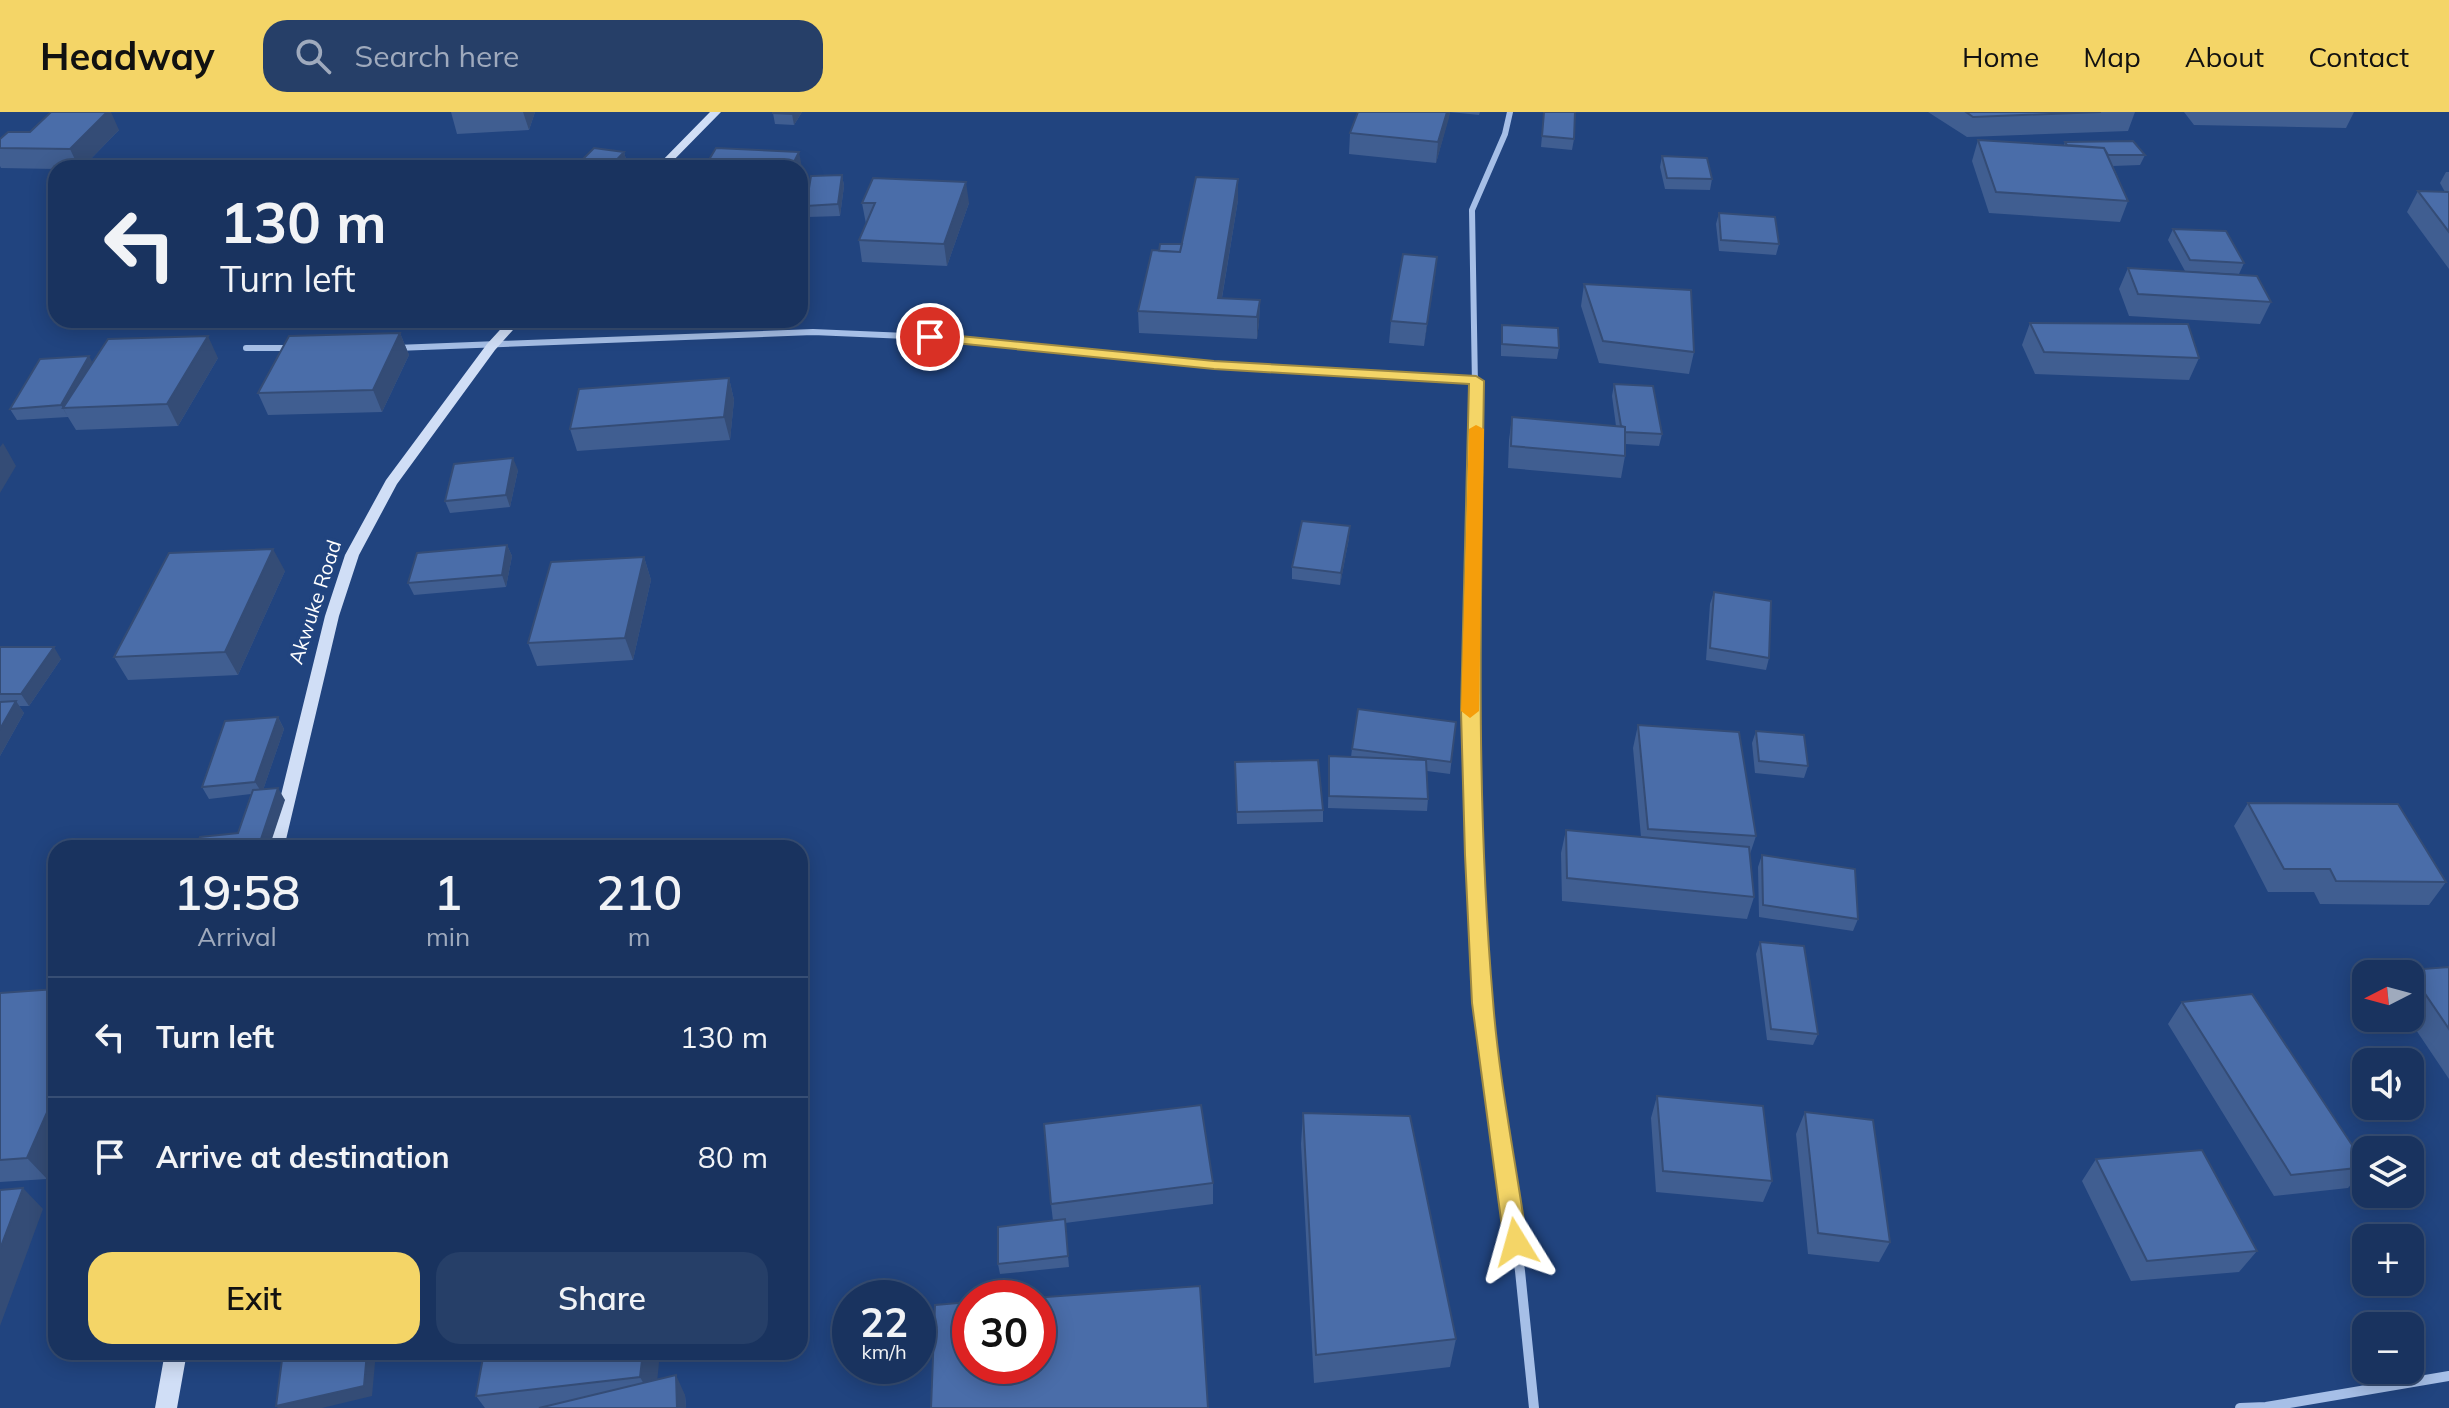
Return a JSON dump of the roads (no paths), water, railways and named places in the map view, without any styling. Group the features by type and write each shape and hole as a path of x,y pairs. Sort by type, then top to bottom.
{"main road":[{"path":"668,160 716,112"},
{"name":"Akwuke Road","path":"278,840 332,616 352,555 391,483 491,347 509,328"},
{"path":"166,1408 175,1360"}],"street":[{"path":"1510,112 1505,134 1472,210 1476,381 1470,711 1482,1003 1520,1271 1534,1408"},
{"path":"384,348 491,347 813,332 930,337 1214,365 1476,381"},
{"path":"246,348 307,348"},
{"path":"2240,1408 2266,1407 2449,1376"}]}
